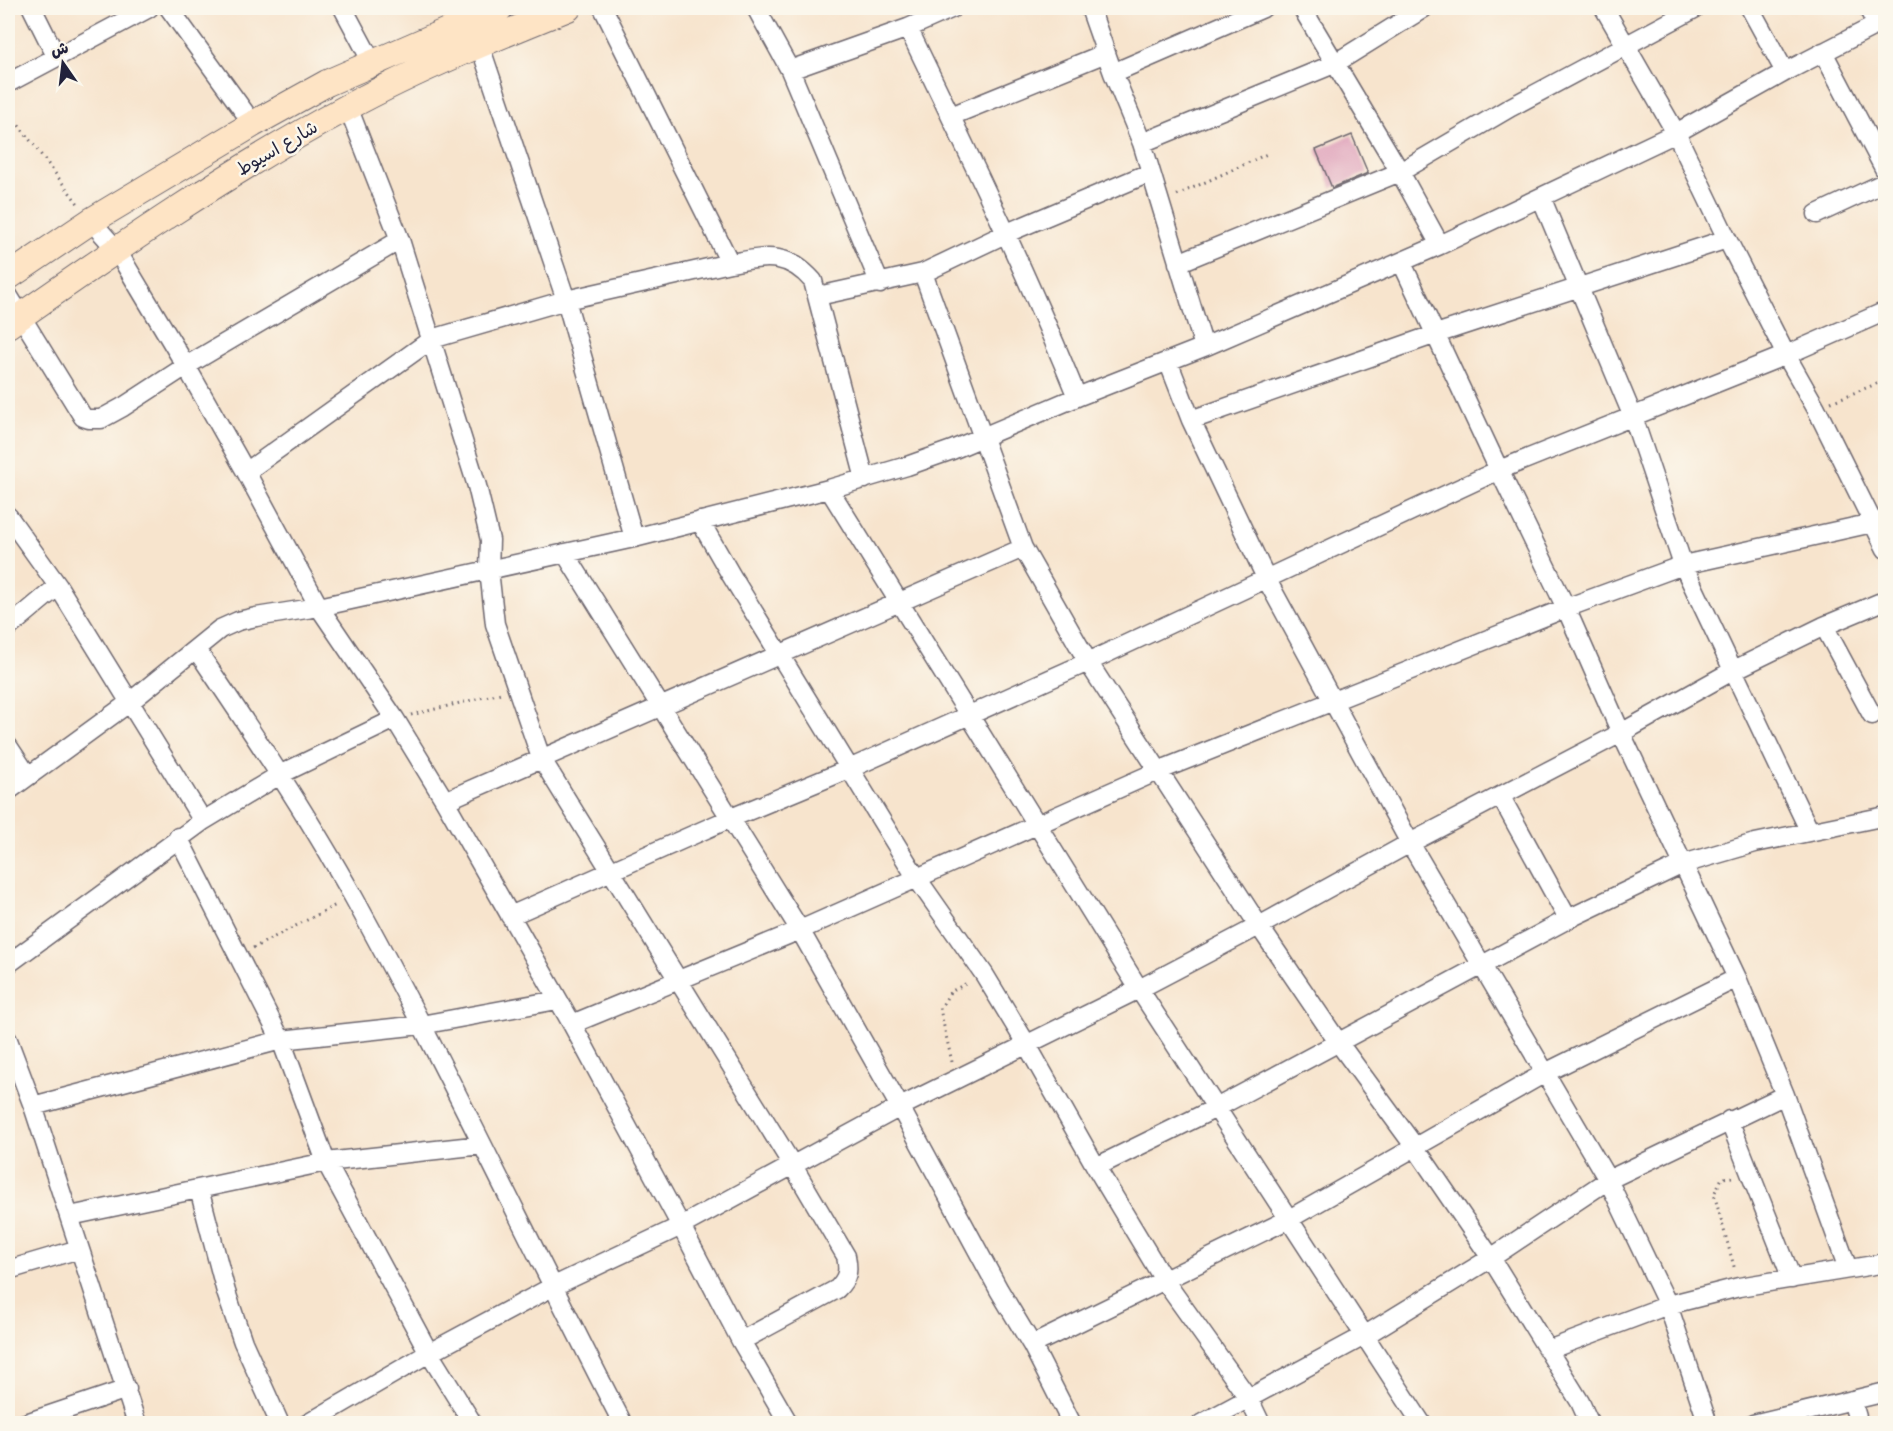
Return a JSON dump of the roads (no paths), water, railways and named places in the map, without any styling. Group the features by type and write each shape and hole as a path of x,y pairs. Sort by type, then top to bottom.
{"street":[{"path":"32,8 56,56"},
{"path":"8,83 149,8"},
{"path":"169,8 253,124"},
{"path":"343,8 373,64"},
{"name":"شارع اسيوط","path":"8,277 91,221 253,124 327,83 500,8"},
{"name":"شارع اسيوط","path":"14,321 116,249 223,179 348,107 568,8"},
{"path":"603,8 730,263"},
{"path":"756,8 790,70 880,284"},
{"path":"790,70 908,28 953,8"},
{"path":"1090,8 1113,73 1142,143 1149,173 1204,347"},
{"path":"1113,73 1263,8"},
{"path":"1302,8 1400,172 1440,245"},
{"path":"1142,143 1334,64 1424,8"},
{"path":"1604,8 1676,133 1786,355 1879,522 1886,549"},
{"path":"1178,263 1400,172 1511,107 1696,8"},
{"path":"1750,8 1785,72"},
{"path":"8,791 130,702 220,629 238,621 319,607 633,538 829,489 952,450 1402,263 1676,133 1881,22 1868,8"},
{"path":"908,28 1044,314 1077,397"},
{"path":"480,46 566,300 633,538"},
{"path":"1823,52 1886,172"},
{"path":"951,116 1106,53"},
{"path":"348,107 400,240 488,527 489,570 495,624 541,758 846,1256 849,1268 846,1280 837,1289 741,1341"},
{"path":"819,296 923,273 1006,233 1149,173"},
{"path":"1817,214 1886,182"},
{"path":"1541,197 1633,417 1683,565 1809,830"},
{"path":"91,221 116,249 186,366 319,607 394,719 445,801 572,1024 741,1341 789,1424"},
{"path":"1191,420 1436,333 1727,239"},
{"path":"8,295 14,321 83,417 101,418 123,407 186,366 400,240"},
{"path":"246,472 432,339 566,300 762,257 791,262 802,268 813,281 819,296 865,478"},
{"path":"1402,263 1566,608 1621,733 1737,978 1785,1095 1848,1269"},
{"path":"923,273 1023,548 1088,662 1259,927 1491,1258 1580,1402 1590,1424"},
{"path":"510,916 731,818 849,769 1088,662 1499,470 1786,355 1886,311"},
{"path":"1168,361 1191,420 1267,580 1332,702 1410,843 1608,1180 1668,1305 1708,1424"},
{"path":"829,489 1139,989 1422,1424"},
{"path":"8,516 58,586 203,821"},
{"path":"700,521 916,877 984,974 1164,1280 1249,1399 1261,1424"},
{"path":"572,1024 800,930 1158,771 1566,608 1683,565 1879,522"},
{"path":"445,801 1023,548"},
{"path":"565,553 800,930 900,1107 993,1280 1032,1345 1072,1424"},
{"path":"8,628 58,586"},
{"path":"307,1424 429,1353 552,1287 681,1226 956,1078 1027,1045 1259,927 1410,843 1621,733 1734,670 1824,626 1886,600"},
{"path":"1824,626 1872,715"},
{"path":"196,649 280,774 353,897 421,1025 623,1424"},
{"path":"11,956 203,821 280,774 394,719"},
{"path":"8,746 28,776"},
{"path":"1501,797 1568,919"},
{"path":"1096,1167 1216,1107 1568,919 1683,864 1809,830 1886,816"},
{"path":"178,837 281,1040 326,1162 429,1353 473,1424"},
{"path":"1032,1345 1288,1219 1545,1073 1737,978"},
{"path":"33,1106 281,1040 421,1025 557,1000"},
{"path":"8,1040 70,1216 137,1424"},
{"path":"1202,1424 1364,1336 1491,1258 1608,1180 1785,1095"},
{"path":"1729,1120 1792,1279"},
{"path":"70,1216 326,1162 482,1146"},
{"path":"199,1189 226,1292 243,1342 280,1424"},
{"path":"8,1270 79,1248"},
{"path":"1548,1350 1668,1305 1739,1287 1886,1263"},
{"path":"23,1424 127,1389"},
{"path":"1753,1424 1886,1392"},
{"path":"1852,1401 1859,1424"}]}
